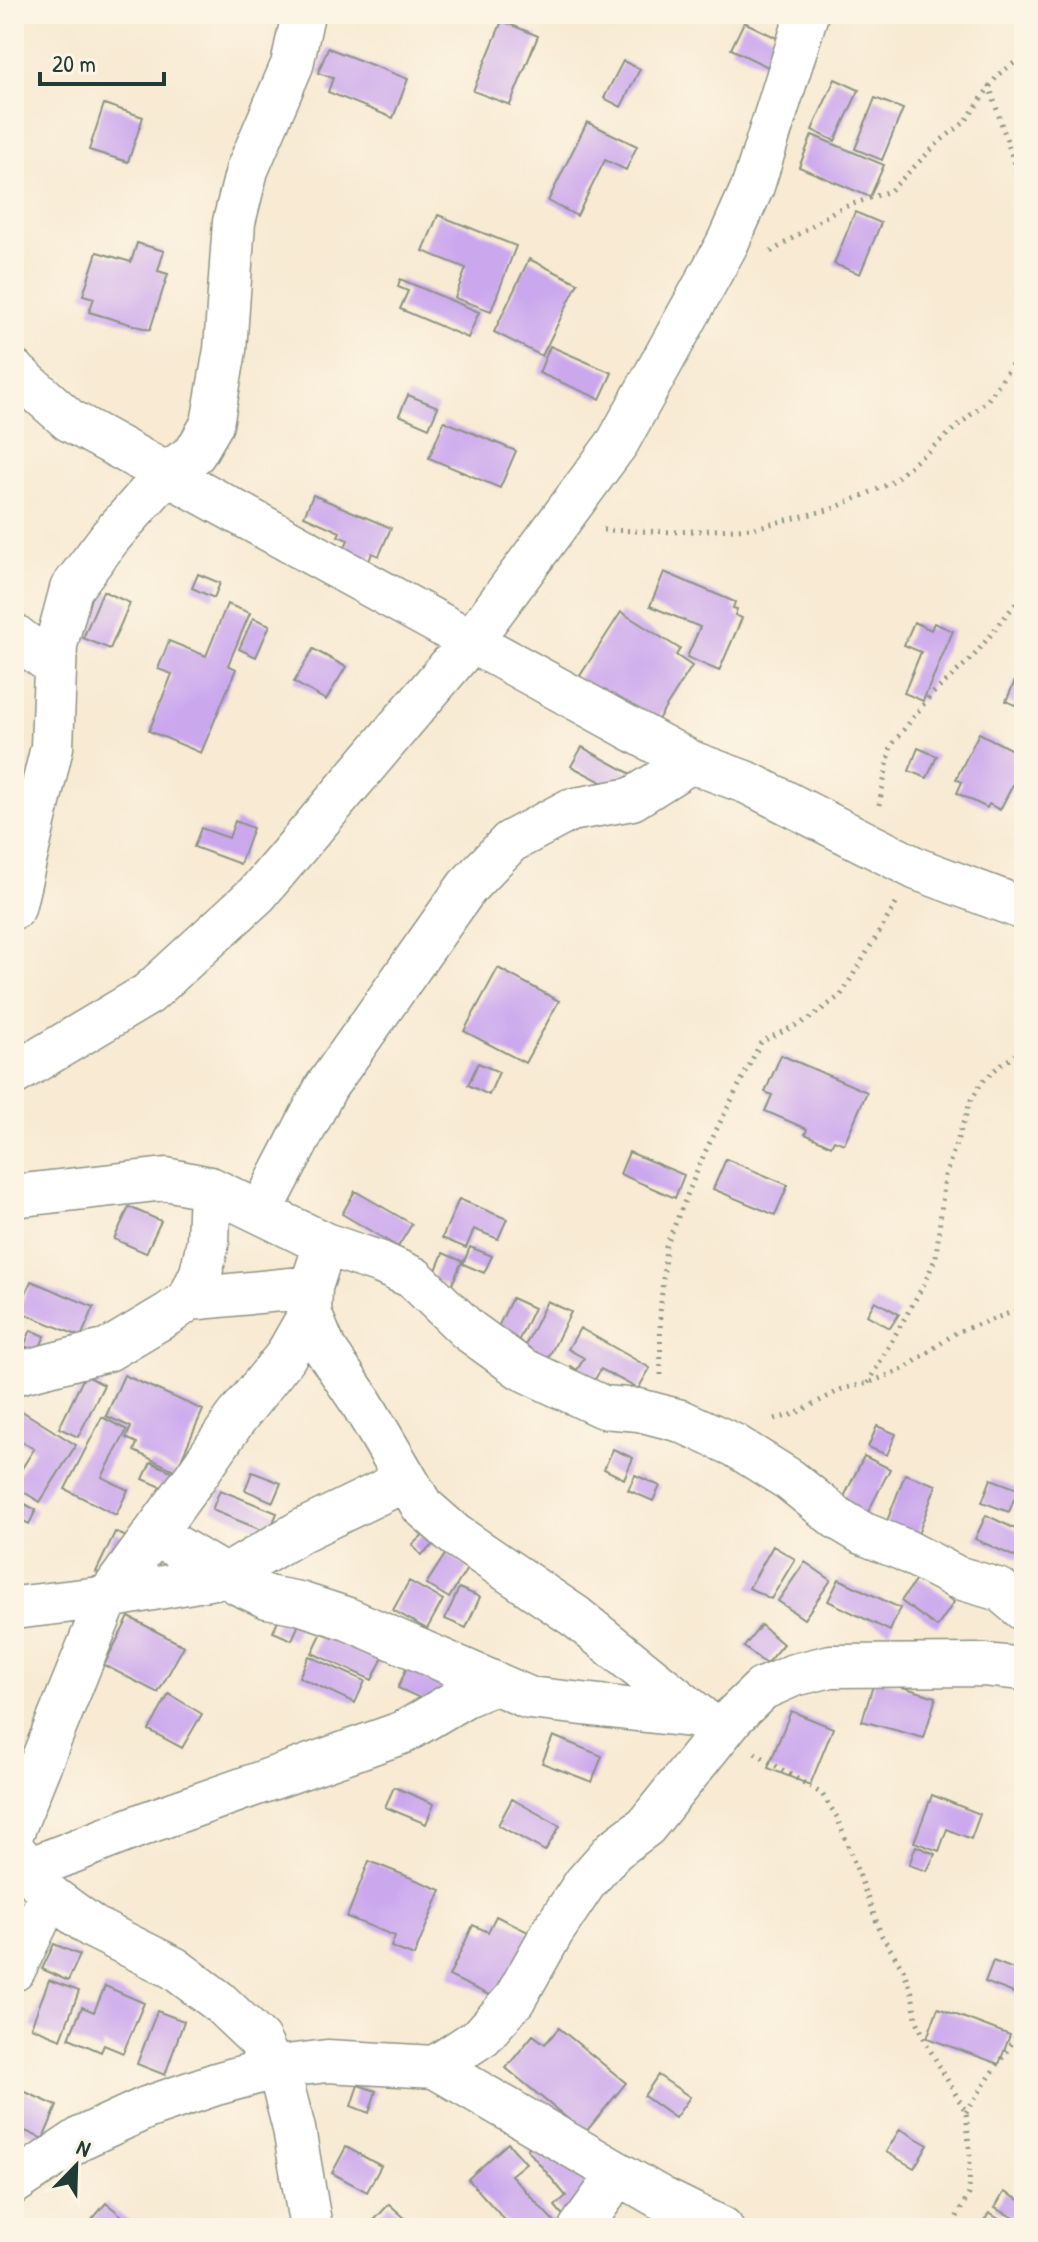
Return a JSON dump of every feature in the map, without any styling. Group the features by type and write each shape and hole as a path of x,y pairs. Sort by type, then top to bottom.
{"street":[{"path":"14,908 52,747 53,665 71,589 111,536 166,474 195,453 212,424 225,350 234,222 247,170 292,65 303,14"},
{"path":"14,1074 148,994 257,894 471,641 618,442 706,284 753,186 807,14"},
{"path":"14,371 69,420 691,762 748,783 917,869 1024,909"},
{"path":"14,635 53,665"},
{"path":"261,1212 326,1087 467,887 510,842 570,810 632,799 691,762"},
{"path":"14,1196 166,1179 210,1188 325,1244 414,1278 468,1330 522,1369 603,1407 639,1410 681,1421 734,1445 790,1480 837,1518 862,1533 904,1550 956,1577 1000,1590 1024,1610"},
{"path":"14,1374 108,1350 189,1299 201,1273 208,1242 210,1188"},
{"path":"14,1829 108,1597 236,1418 285,1357 311,1300 325,1244"},
{"path":"189,1299 311,1300"},
{"path":"311,1300 325,1349 361,1402 422,1506 455,1535 576,1617 709,1725"},
{"path":"14,1608 108,1597 225,1576 301,1531 406,1480"},
{"path":"155,1534 267,1597 299,1603 348,1619 529,1698 709,1725"},
{"path":"435,2067 498,2022 585,1883 614,1850 646,1826 709,1725 762,1689 794,1675 831,1666 984,1665 1024,1669"},
{"path":"31,1872 146,1823 404,1732 465,1696 494,1684"},
{"path":"14,1970 31,1872"},
{"path":"31,1872 94,1928 174,1968 218,2001 259,2040 275,2068 294,2129 311,2228"},
{"path":"14,2183 83,2137 146,2108 216,2084 275,2068 327,2061 435,2067 719,2228"},
{"path":"580,2228 619,2174"}],"path":[{"path":"706,284 748,266 836,210 890,191 940,141 965,122 998,75 1024,56"},
{"path":"989,85 1024,194"},
{"path":"554,529 674,532 754,528 832,509 889,484 926,453 987,401 1024,347"},
{"path":"872,846 891,746 930,696 973,657 1024,593"},
{"path":"661,1416 660,1314 666,1246 705,1152 761,1042 809,1019 841,995 917,869"},
{"path":"868,1383 936,1257 945,1176 971,1100 982,1082 1000,1065 1024,1050"},
{"path":"717,1437 795,1414 842,1389 904,1369 957,1332 1024,1308"},
{"path":"709,1725 822,1794 837,1817 882,1936 903,1969 926,2043 966,2112 969,2194 951,2228"},
{"path":"966,2112 1024,2025"}],"building":[{"path":"502,21 538,36 510,105 473,91"},
{"path":"744,22 785,42 772,69 731,49"},
{"path":"328,48 408,79 393,118 328,92 333,78 318,73"},
{"path":"623,61 640,69 621,107 604,98"},
{"path":"835,79 859,90 835,141 812,130"},
{"path":"875,98 903,109 882,160 855,149"},
{"path":"104,104 143,117 128,162 89,150"},
{"path":"587,122 637,146 626,170 605,160 577,216 548,201"},
{"path":"812,135 884,165 870,197 799,167"},
{"path":"855,212 881,223 860,274 834,264"},
{"path":"438,215 516,246 491,311 455,298 466,268 423,251"},
{"path":"137,243 164,251 158,271 168,274 150,330 89,312 94,298 83,295 97,252 131,262"},
{"path":"529,259 578,283 542,356 494,332"},
{"path":"400,279 479,312 468,338 400,309 408,291 398,287"},
{"path":"550,346 612,373 600,399 539,373"},
{"path":"408,395 438,407 429,428 399,415"},
{"path":"444,421 516,451 500,488 429,458"},
{"path":"313,495 391,528 379,556 372,553 366,569 340,558 348,540 338,536 340,532 304,516"},
{"path":"664,572 735,602 735,615 742,618 719,671 687,657 700,627 650,606"},
{"path":"198,574 220,583 214,598 192,588"},
{"path":"103,591 130,603 110,649 83,638"},
{"path":"227,604 250,613 228,665 236,669 201,753 149,731 172,674 158,669 169,641 206,656"},
{"path":"621,612 680,649 676,655 692,666 652,729 576,682"},
{"path":"253,618 270,625 256,657 239,649"},
{"path":"914,622 931,630 934,623 953,631 923,701 904,693 921,652 904,645"},
{"path":"313,649 346,667 326,700 294,682"},
{"path":"1015,681 1024,685 1024,709 1006,701"},
{"path":"979,733 1024,756 1024,763 1000,810 989,804 987,808 957,793 962,782 956,779"},
{"path":"582,747 631,774 622,793 571,766"},
{"path":"918,748 937,756 927,778 909,771"},
{"path":"235,821 253,828 240,864 194,847 201,828 229,838"},
{"path":"498,968 559,1001 525,1063 464,1031"},
{"path":"781,1055 867,1092 844,1144 834,1140 831,1146 805,1134 807,1129 765,1111 772,1095 765,1092"},
{"path":"478,1063 499,1072 489,1095 468,1085"},
{"path":"629,1152 684,1175 675,1198 620,1174"},
{"path":"726,1159 788,1185 775,1215 713,1189"},
{"path":"355,1191 412,1224 398,1247 342,1214"},
{"path":"459,1199 507,1219 498,1239 474,1229 466,1248 442,1238"},
{"path":"129,1207 161,1221 146,1253 114,1239"},
{"path":"470,1247 492,1256 484,1273 463,1264"},
{"path":"443,1253 462,1261 451,1287 432,1280"},
{"path":"31,1281 94,1307 81,1337 18,1311"},
{"path":"512,1298 534,1308 514,1350 492,1339"},
{"path":"547,1301 571,1312 545,1365 521,1354"},
{"path":"875,1301 899,1314 890,1328 867,1315"},
{"path":"580,1328 650,1368 638,1389 601,1369 587,1393 563,1380 571,1366 577,1370 584,1358 568,1349"},
{"path":"31,1330 45,1336 38,1351 24,1346"},
{"path":"85,1375 104,1385 78,1437 59,1428"},
{"path":"124,1375 203,1410 176,1471 134,1451 137,1443 126,1438 131,1427 106,1416"},
{"path":"14,1406 76,1445 40,1502 14,1486 34,1449 14,1437"},
{"path":"102,1417 127,1430 102,1477 128,1490 116,1515 65,1489"},
{"path":"877,1426 896,1434 887,1455 868,1447"},
{"path":"613,1449 633,1458 624,1479 604,1469"},
{"path":"864,1456 890,1469 863,1522 838,1509"},
{"path":"151,1462 175,1473 168,1490 143,1479"},
{"path":"252,1472 281,1483 273,1502 245,1490"},
{"path":"905,1474 936,1485 916,1540 884,1529"},
{"path":"635,1475 660,1486 653,1501 628,1490"},
{"path":"991,1479 1018,1489 1009,1512 982,1502"},
{"path":"220,1490 277,1513 269,1533 212,1510"},
{"path":"14,1498 36,1510 29,1524 14,1516"},
{"path":"986,1515 1024,1533 1024,1561 975,1539"},
{"path":"429,1529 439,1540 421,1555 412,1545"},
{"path":"115,1532 136,1541 117,1582 96,1572"},
{"path":"773,1546 795,1559 771,1599 749,1588"},
{"path":"446,1553 468,1567 449,1598 426,1584"},
{"path":"805,1562 831,1580 804,1619 778,1601"},
{"path":"918,1577 954,1602 937,1627 901,1601"},
{"path":"839,1579 900,1608 890,1631 828,1601"},
{"path":"409,1581 443,1600 427,1629 393,1610"},
{"path":"459,1588 480,1597 466,1628 445,1619"},
{"path":"284,1606 303,1615 292,1640 273,1632"},
{"path":"129,1617 184,1646 158,1693 104,1665"},
{"path":"326,1624 386,1651 372,1680 312,1653"},
{"path":"761,1625 783,1644 766,1664 744,1647"},
{"path":"309,1656 365,1681 355,1703 299,1677"},
{"path":"409,1662 454,1682 442,1708 398,1688"},
{"path":"875,1679 936,1697 924,1738 862,1721"},
{"path":"169,1694 202,1714 182,1748 149,1730"},
{"path":"791,1711 833,1728 810,1785 768,1768"},
{"path":"553,1736 602,1756 592,1782 542,1763"},
{"path":"394,1787 434,1804 426,1824 385,1807"},
{"path":"932,1795 980,1814 971,1839 947,1829 939,1851 914,1842"},
{"path":"512,1799 560,1826 545,1851 498,1825"},
{"path":"916,1846 935,1854 927,1871 909,1865"},
{"path":"369,1861 441,1890 414,1956 391,1947 395,1936 347,1917"},
{"path":"496,1916 544,1940 512,2006 449,1976 473,1925 488,1932"},
{"path":"54,1944 80,1955 68,1981 42,1969"},
{"path":"993,1961 1024,1973 1024,1997 985,1982"},
{"path":"49,1980 79,1991 61,2039 31,2027"},
{"path":"105,1986 144,2003 123,2053 104,2045 101,2052 69,2038 82,2007 94,2012"},
{"path":"938,2008 1010,2035 999,2064 927,2038"},
{"path":"157,2011 184,2021 165,2075 137,2064"},
{"path":"559,2028 626,2083 585,2133 506,2068 533,2035 545,2044"},
{"path":"658,2075 690,2097 675,2118 644,2096"},
{"path":"358,2085 376,2091 369,2113 351,2106"},
{"path":"14,2087 57,2106 43,2139 14,2126"},
{"path":"550,2129 602,2188 567,2220 555,2206 566,2196 527,2149"},
{"path":"900,2129 928,2145 914,2168 886,2152"},
{"path":"508,2143 526,2163 511,2175 560,2228 512,2228 468,2179"},
{"path":"346,2147 381,2166 367,2192 332,2173"},
{"path":"1004,2192 1024,2202 1024,2223 995,2208"},
{"path":"106,2203 137,2228 85,2228"},
{"path":"389,2204 416,2228 367,2228"},
{"path":"989,2213 1009,2225 1007,2228 980,2228"}]}
